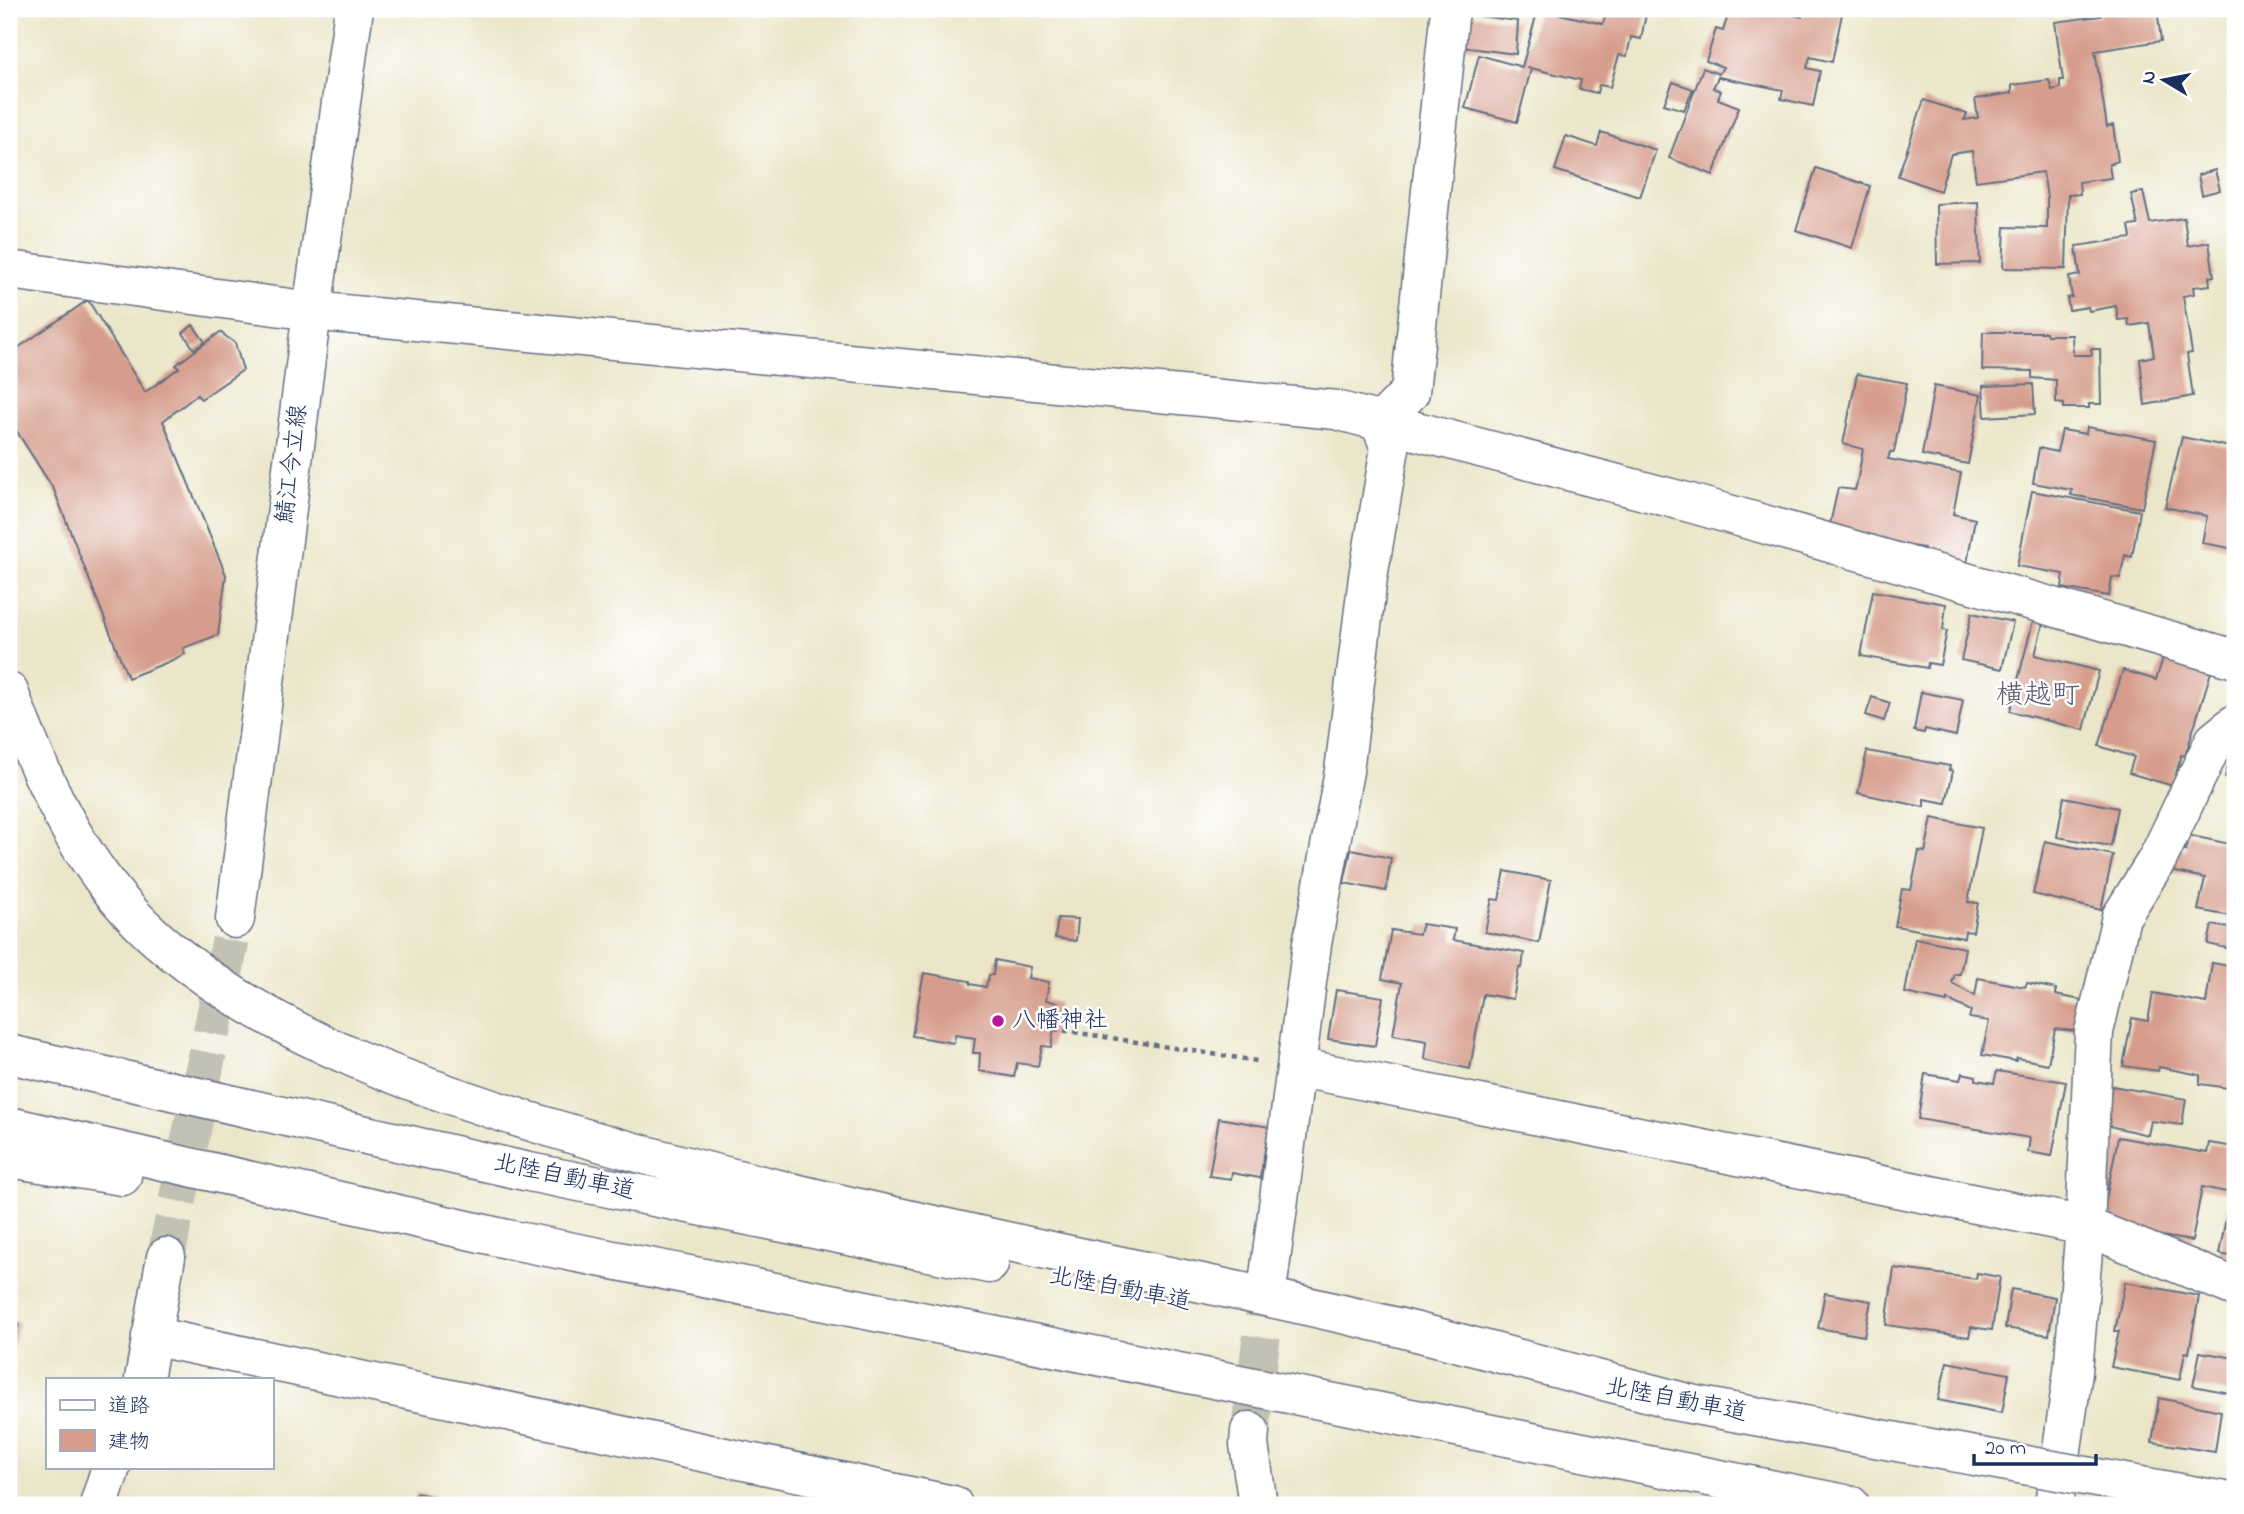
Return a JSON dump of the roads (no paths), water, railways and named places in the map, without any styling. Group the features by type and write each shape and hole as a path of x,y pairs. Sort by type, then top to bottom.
{"main road":[{"name":"鯖江今立線","path":"235,919 312,311 354,9"},
{"path":"1380,423 1410,392 1450,9"},
{"path":"9,270 312,311 1336,410 1690,503 2235,659"},
{"path":"1269,1276 1312,944 1344,771 1367,578 1390,448 1380,423"},
{"path":"9,692 31,753 66,824 121,901 166,947 230,995 298,1032 377,1069 497,1111 787,1193 1413,1331 1695,1405"},
{"path":"2054,1505 2073,1372 2085,1226 2094,1032 2121,917 2158,858 2214,741 2235,724"},
{"name":"北陸自動車道","path":"9,1054 529,1172 1695,1405 2235,1503"},
{"path":"1296,1067 2085,1226 2235,1287"},
{"path":"9,1126 507,1239 1850,1505"},
{"path":"9,1158 507,1239"},
{"path":"144,1378 166,1257"},
{"path":"138,1378 151,1336"},
{"path":"151,1336 953,1505"},
{"path":"1250,1431 1248,1444 1258,1505"},
{"path":"99,1505 111,1468"},
{"path":"125,1505 131,1468"}],"tunnel":[{"path":"166,1257 235,919"},
{"path":"1250,1431 1269,1276"}],"place":[{"name":"八幡神社","path":"998,1021"}],"district":[{"name":"横越町","path":"2038,696"}]}
